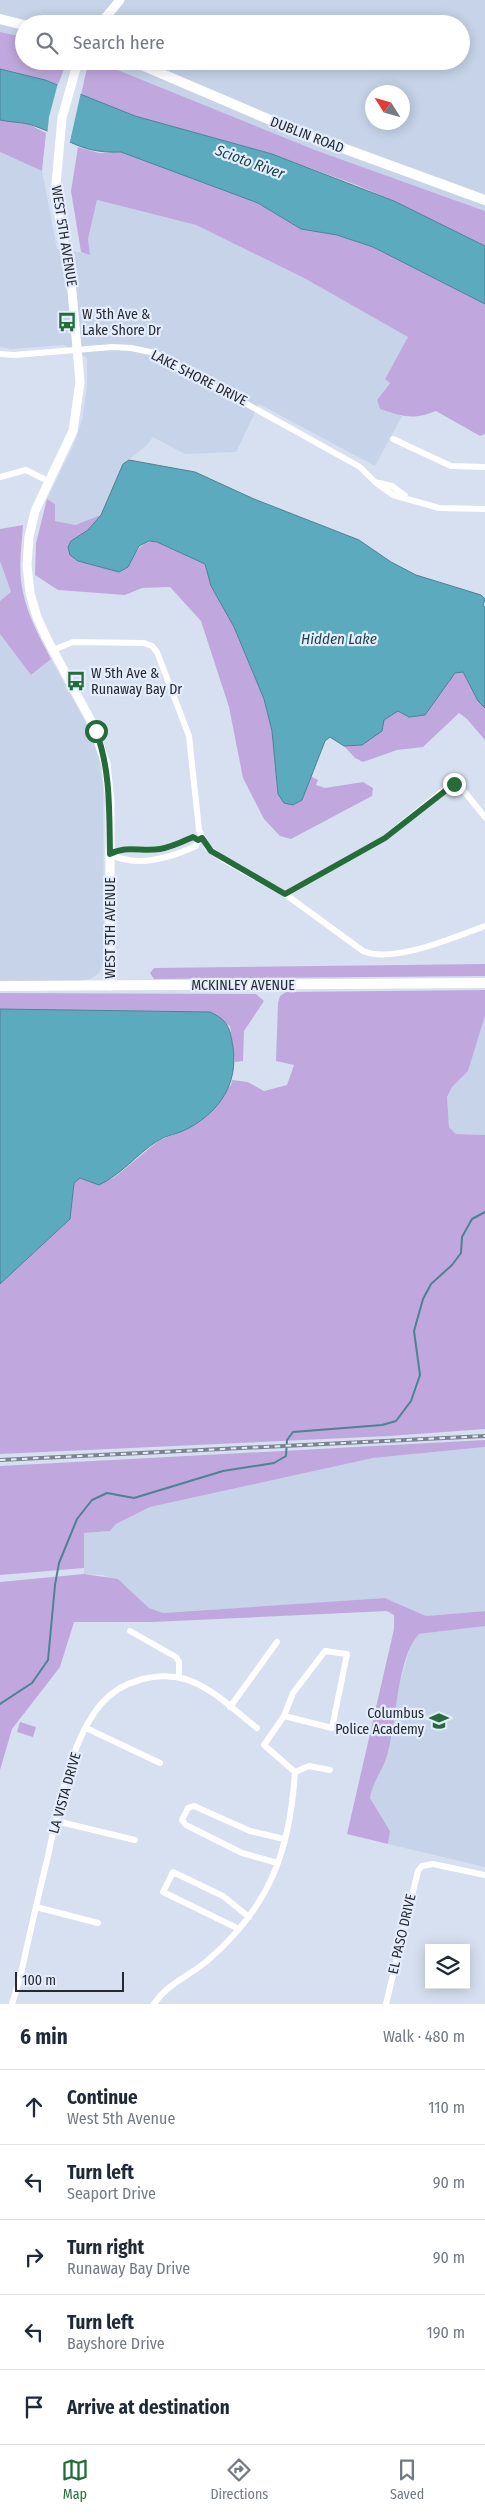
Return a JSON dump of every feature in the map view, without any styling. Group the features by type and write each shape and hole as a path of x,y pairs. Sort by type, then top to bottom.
{"main road":[{"path":"108,15 120,0"},
{"path":"0,19 15,23"},
{"name":"WEST 5TH AVENUE","path":"76,70 62,118 54,195 71,280 80,382 73,431 35,511 29,537 28,565 33,605 53,650 92,722 103,751 110,801 110,986"},
{"name":"DUBLIN ROAD","path":"153,70 296,131 485,200"},
{"name":"MCKINLEY AVENUE","path":"0,986 485,983"}],"street":[{"name":"LAKE SHORE DRIVE","path":"0,354 14,355 78,349 131,348 166,358 360,467 375,482 392,486 406,497 439,508 485,509"},
{"path":"393,439 444,464 485,467"},
{"path":"0,477 26,470 48,481"},
{"path":"53,650 73,642 144,643 152,646 157,652 189,736 200,839 196,846 165,859 119,859 110,854"},
{"path":"285,894 385,838 451,784 459,785 485,817"},
{"path":"110,854 119,849 159,850 193,837 200,839 211,851 285,894 370,954 433,945 485,926"},
{"path":"130,1631 176,1657 179,1662 179,1678"},
{"path":"230,1707 277,1642"},
{"path":"284,1716 332,1728 348,1654 325,1651 293,1693 284,1716 264,1745 295,1772"},
{"name":"LA VISTA DRIVE","path":"12,2004 67,1776 86,1728 95,1711 108,1696 126,1685 145,1678 179,1678 194,1683 257,1728"},
{"path":"86,1728 160,1763"},
{"path":"295,1772 309,1766 330,1770"},
{"path":"154,2004 167,1988 209,1960 239,1929 266,1894 278,1863 294,1797 295,1772"},
{"path":"278,1863 242,1853 186,1825 182,1820 188,1808 194,1806 250,1831 284,1839"},
{"path":"56,1821 135,1840"},
{"name":"EL PASO DRIVE","path":"386,2004 416,1877 422,1866 433,1864 485,1875"},
{"path":"239,1929 164,1892 173,1872 223,1896 249,1917"},
{"path":"36,1907 98,1923"}],"shaded area":[{"path":"0,0 485,0 485,211 315,150 118,70 470,70 470,15 15,15 15,35 0,32"},
{"path":"0,32 15,35 15,70 64,70 58,85 0,69"},
{"path":"87,70 118,70 315,150 485,211 485,246 394,201 359,186 272,154 135,116 81,95"},
{"path":"0,120 28,124 46,133 42,171 0,152"},
{"path":"78,147 99,153 121,152 258,203 301,229 337,235 373,247 485,304 485,434 480,436 436,411 421,416 408,416 380,409 377,400 390,383 385,379 408,337 304,278 196,225 97,200 88,239 90,255 81,252 71,191"},
{"path":"0,152 42,171 57,249 90,254 88,239 97,200 196,225 304,278 409,337 385,378 390,382 377,400 380,409 402,416 375,466 259,404 236,452 185,454 153,437 146,446 123,464 101,515 75,525 54,521 55,504 47,499 75,442 82,420 87,387 87,358 64,345 12,349 0,347"},
{"path":"47,499 55,504 55,521 75,525 101,515 88,530 71,541 128,567 139,549 146,543 151,542 157,542 205,564 211,586 234,627 264,699 272,731 278,794 302,800 310,776 318,780 316,785 325,788 363,782 373,788 372,796 291,839 280,836 264,819 243,778 229,707 201,621 170,587 142,588 125,595 58,590 35,575 36,543"},
{"path":"23,525 20,566 25,601 32,621 51,659 31,675 0,634 0,601 11,592 0,561 0,529"},
{"path":"0,561 11,592 0,601"},
{"path":"0,634 31,675 51,659 89,728 99,757 103,786 104,962 99,973 90,979 73,982 0,982"},
{"path":"463,672 478,701 485,708 485,740 467,719 459,713 423,747 397,750 363,762 355,758 344,746 362,745 384,720 398,711 425,715 455,673"},
{"path":"485,964 485,976 154,979 150,973 154,968"},
{"path":"485,990 485,1016 468,1071 452,1087 447,1097 449,1127 456,1134 485,1135 485,1429 390,1436 0,1454 0,1284 70,1219 74,1183 80,1178 99,1184 115,1177 158,1141 189,1128 231,1085 232,1080 248,1082 264,1091 287,1085 294,1065 276,1061 278,1003 280,996 286,992"},
{"path":"0,993 256,994 264,1001 244,1031 243,1061 235,1062 230,1026 210,1012 0,1009"},
{"path":"485,1016 485,1135 456,1134 449,1127 447,1097 452,1087 468,1071"},
{"path":"485,1440 485,1447 373,1458 150,1507 116,1524 110,1531 84,1533 84,1568 0,1575 0,1466"},
{"path":"485,1447 485,1611 426,1616 385,1598 163,1613 150,1609 126,1586 103,1575 84,1574 84,1533 110,1531 116,1524 150,1507 373,1458"},
{"path":"84,1574 118,1579 149,1608 163,1613 385,1598 426,1616 485,1611 485,1626 419,1634 411,1645 401,1675 390,1745 370,1798 390,1831 388,1844 347,1834 394,1629 394,1615 387,1611 152,1622 74,1622 60,1667 12,1729 0,1770 0,1582"},
{"name":"Columbus Police Academy","path":"485,1626 485,1867 388,1844 390,1831 370,1798 372,1786 386,1759 400,1682 412,1641 419,1634"},
{"path":"20,1722 36,1727 33,1737 17,1732"}],"water":[{"name":"Scioto River","path":"0,69 45,80 135,116 272,154 394,201 485,246 485,304 373,247 337,235 301,229 258,203 121,152 93,150 72,143 41,128 0,120"},
{"name":"Hidden Lake","path":"129,460 195,472 254,499 359,540 391,562 416,575 481,595 485,599 483,606 485,607 485,708 478,701 463,672 455,673 425,715 409,717 398,711 384,720 382,731 362,745 344,746 330,737 325,741 302,800 293,805 284,803 278,794 272,731 264,699 234,627 211,586 205,564 157,542 149,541 139,546 128,567 119,572 78,561 70,555 68,547 71,541 88,530 101,515 123,464"},
{"path":"0,1009 210,1012 221,1018 227,1025 232,1040 234,1060 230,1084 225,1094 210,1113 200,1121 185,1130 157,1141 115,1175 99,1185 80,1178 74,1183 70,1219 0,1284"}],"pier":[{"path":"58,83 81,92 69,146 47,136 49,117"}],"waterway":[{"path":"0,1704 32,1683 48,1660 59,1563 77,1519 92,1500 107,1493 134,1498 223,1471 274,1463 286,1456 287,1440 293,1432 382,1425 396,1421 411,1401 420,1375 414,1331 423,1299 431,1284 452,1265 461,1253 462,1237 472,1219 485,1212"}],"railway":[{"path":"0,1460 485,1436"}],"place":[{"name":"W 5th Ave & Lake Shore Dr","path":"67,322"},
{"name":"W 5th Ave & Runaway Bay Dr","path":"76,681"},
{"name":"Columbus Police Academy","path":"439,1721"}],"route":[{"path":"96,731 106,764 110,801 110,854 119,849 159,850 193,837 198,840 202,838 207,847 224,860 285,894 385,838 451,784 454,784"}]}
